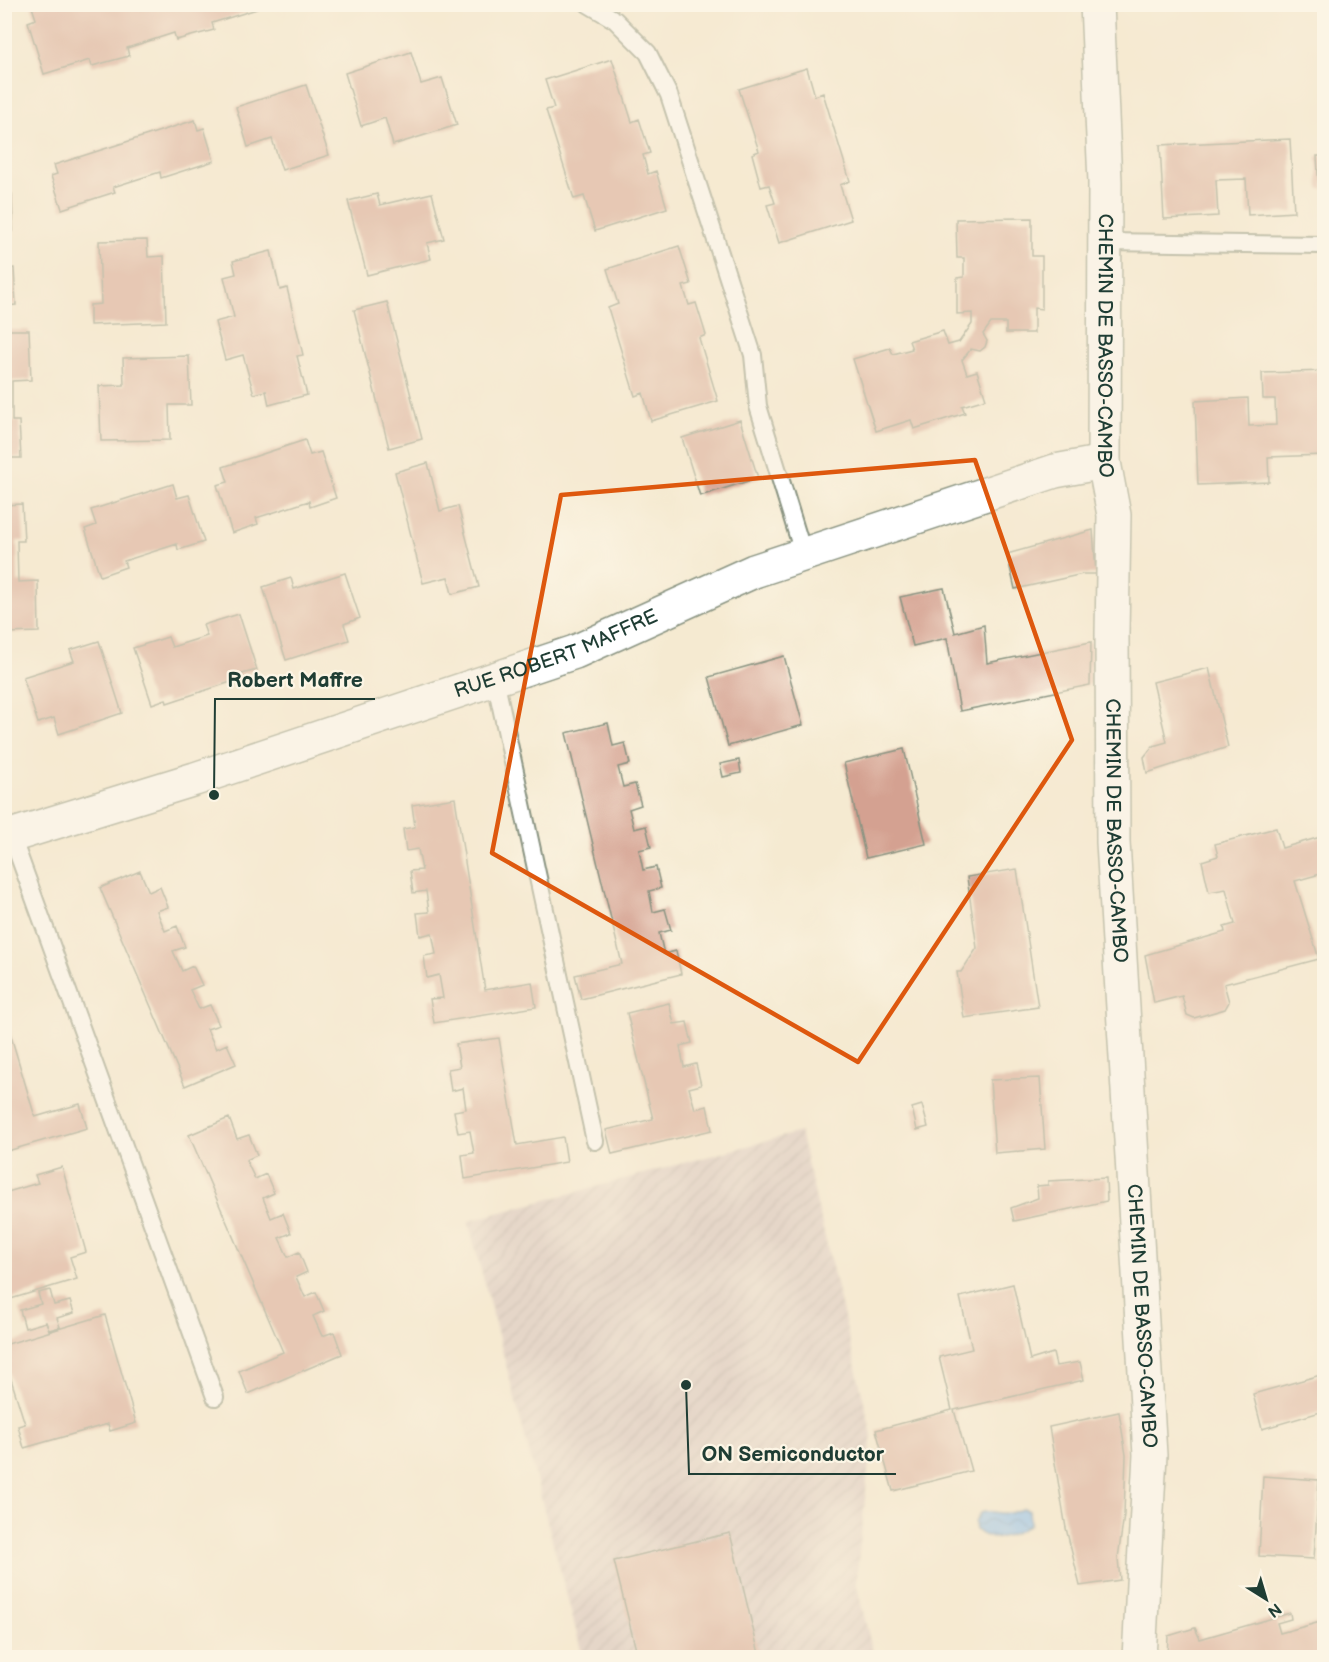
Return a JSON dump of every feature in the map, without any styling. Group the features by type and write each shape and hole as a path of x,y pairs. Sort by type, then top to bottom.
{"street":[{"name":"CHEMIN DE BASSO-CAMBO","path":"1097,4 1106,242 1104,462 1114,514 1113,842 1150,1455 1139,1658"},
{"name":"RUE ROBERT MAFFRE","path":"8,837 206,776 575,652 754,571 1054,471 1104,462"}],"lane":[{"path":"588,4 615,20 648,53 669,95 753,356 758,406 804,556"},
{"path":"1106,242 1324,245"},
{"path":"495,679 595,1141"},
{"path":"8,837 215,1397"}],"highlighted area":[{"path":"975,460 1072,740 858,1062 492,853 561,495"}],"shaded area":[{"path":"800,1132 872,1435 856,1582 874,1657 583,1657 468,1221"}],"water":[{"path":"1025,1509 1029,1511 1030,1524 1011,1534 989,1537 976,1530 975,1523 980,1513 1012,1513"}],"building":[{"path":"31,4 256,4 257,9 212,23 214,30 176,40 174,33 127,48 129,56 92,66 90,60 44,74 28,22 36,19"},
{"path":"411,52 421,84 442,78 457,125 393,145 385,118 361,126 345,73"},
{"path":"612,59 632,122 639,119 650,153 643,155 648,174 656,171 667,208 595,231 584,196 574,199 546,110 554,108 545,80"},
{"path":"807,68 815,96 823,93 850,181 840,185 851,220 779,243 767,205 775,203 769,185 761,187 752,154 759,151 739,89"},
{"path":"306,85 329,155 282,170 272,139 248,147 236,107"},
{"path":"195,120 198,130 204,128 214,161 161,178 160,172 113,187 115,192 62,209 51,176 57,174 54,165"},
{"path":"1290,139 1294,212 1248,215 1246,179 1216,180 1218,216 1164,219 1160,145"},
{"path":"1317,156 1324,156 1324,189 1319,189"},
{"path":"432,193 444,239 427,243 431,259 367,275 348,201 377,194 380,205"},
{"path":"12,194 13,231 4,232 4,195"},
{"path":"1032,218 1032,256 1042,256 1042,309 1034,308 1034,333 1006,333 1006,323 991,323 983,334 987,341 985,347 980,351 971,349 962,360 967,374 977,371 986,399 962,406 965,413 914,429 911,420 876,431 853,359 890,348 893,354 912,349 909,341 943,331 948,345 959,342 972,324 972,313 957,314 957,278 964,277 964,258 957,258 956,219"},
{"path":"147,240 148,257 164,256 166,322 90,325 90,305 101,304 99,241"},
{"path":"679,246 691,284 683,286 689,305 696,303 706,335 699,338 718,401 651,421 643,393 635,396 608,308 618,304 607,269"},
{"path":"271,251 280,290 287,288 303,355 297,356 307,395 269,405 266,391 254,394 243,355 225,360 215,322 234,317 224,277 236,274 233,261"},
{"path":"14,268 16,305 4,306 4,269"},
{"path":"387,302 422,439 389,448 354,310"},
{"path":"4,330 29,330 31,380 12,381 12,421 19,421 21,458 4,458"},
{"path":"189,356 191,405 169,405 170,440 101,441 99,386 124,385 123,358"},
{"path":"1324,371 1324,455 1268,457 1269,482 1198,485 1195,401 1248,398 1249,426 1276,425 1275,399 1263,399 1262,373"},
{"path":"740,420 758,478 700,496 682,438"},
{"path":"305,440 310,455 321,452 336,498 310,507 309,501 256,518 258,524 232,533 217,485 228,482 223,467"},
{"path":"428,463 440,511 458,506 479,587 452,594 448,577 423,583 395,472"},
{"path":"173,484 177,498 189,495 204,542 178,550 177,544 124,561 126,567 100,576 85,529 96,525 91,510"},
{"path":"22,504 24,541 17,541 18,582 38,581 39,632 4,633 4,505"},
{"path":"1093,530 1096,574 1083,574 1015,589 1007,554"},
{"path":"345,573 360,618 344,624 349,640 286,660 263,587 291,578 294,589"},
{"path":"944,588 955,633 984,625 987,663 1091,642 1090,685 960,711 947,638 913,646 900,597"},
{"path":"239,614 257,670 242,674 243,678 167,703 166,699 152,704 133,648 168,637 172,647 207,636 203,625"},
{"path":"99,641 122,713 59,734 54,718 38,723 23,677 74,661 70,650"},
{"path":"784,656 803,725 728,746 709,677"},
{"path":"1209,668 1228,747 1147,773 1144,757 1153,746 1167,742 1153,682"},
{"path":"608,723 613,746 625,743 630,764 618,767 623,787 635,784 641,805 629,809 634,829 646,826 651,847 639,850 643,870 656,867 661,888 649,891 653,912 665,909 671,930 659,933 664,954 676,951 681,974 581,999 575,975 622,964 566,733"},
{"path":"904,749 926,844 866,858 844,763"},
{"path":"739,760 741,773 723,777 720,764"},
{"path":"455,798 485,990 532,982 536,1007 434,1023 430,999 443,998 439,975 427,978 424,956 436,954 432,933 420,936 417,913 429,912 426,891 413,893 410,871 422,870 418,849 406,851 403,829 415,827 412,805"},
{"path":"1276,828 1282,848 1324,836 1324,873 1295,881 1319,959 1224,984 1229,1002 1225,1009 1194,1018 1187,1015 1182,996 1154,1003 1145,955 1225,932 1224,927 1235,924 1226,889 1209,892 1202,861 1218,856 1215,844"},
{"path":"1017,869 1038,1007 964,1018 957,972 961,972 977,948 967,877"},
{"path":"140,871 149,892 160,887 168,907 157,911 165,931 177,926 185,947 173,951 182,971 193,966 202,985 190,990 199,1009 210,1005 219,1025 207,1029 216,1049 227,1044 236,1064 185,1086 100,888"},
{"path":"669,1003 674,1024 687,1022 692,1043 680,1046 684,1067 696,1064 701,1085 689,1088 695,1109 707,1106 712,1130 612,1154 606,1130 653,1119 627,1013"},
{"path":"5,1016 35,1117 80,1104 87,1128 4,1152"},
{"path":"499,1038 517,1145 563,1137 567,1162 465,1179 462,1155 474,1153 470,1131 458,1133 454,1111 466,1109 463,1088 451,1091 448,1069 460,1067 456,1044"},
{"path":"1040,1078 1045,1149 995,1153 990,1080"},
{"path":"922,1105 928,1127 917,1130 912,1108"},
{"path":"229,1118 237,1139 249,1135 257,1155 246,1160 255,1179 266,1174 274,1193 263,1198 271,1218 283,1213 291,1233 279,1238 288,1257 299,1252 307,1272 296,1277 305,1297 316,1292 324,1311 313,1316 322,1336 334,1332 342,1354 248,1394 239,1371 283,1352 189,1135"},
{"path":"62,1167 86,1252 70,1257 77,1279 4,1301 4,1193 38,1183 35,1175"},
{"path":"1106,1178 1107,1201 1014,1221 1011,1208 1038,1198 1037,1186 1048,1185 1048,1181"},
{"path":"1013,1284 1030,1360 1053,1353 1056,1366 1080,1362 1084,1380 954,1410 971,1471 893,1491 876,1430 952,1410 939,1357 972,1349 960,1297"},
{"path":"50,1290 54,1305 70,1301 74,1313 57,1318 60,1327 49,1330 46,1322 25,1328 20,1310 41,1304 38,1293"},
{"path":"105,1315 136,1423 110,1431 108,1424 24,1448 18,1426 25,1424 4,1357 4,1345"},
{"path":"1324,1374 1324,1411 1262,1429 1253,1394"},
{"path":"1119,1412 1126,1455 1124,1515 1118,1558 1120,1580 1080,1586 1066,1528 1049,1427"},
{"path":"1263,1476 1319,1480 1314,1559 1259,1556"},
{"path":"730,1533 760,1658 638,1658 614,1561"},
{"path":"1290,1613 1291,1619 1277,1623 1280,1633 1324,1621 1324,1658 1167,1658 1168,1636 1195,1628 1200,1639"}],"place":[{"name":"Robert Maffre","path":"214,795"},
{"name":"ON Semiconductor","path":"686,1385"}]}
